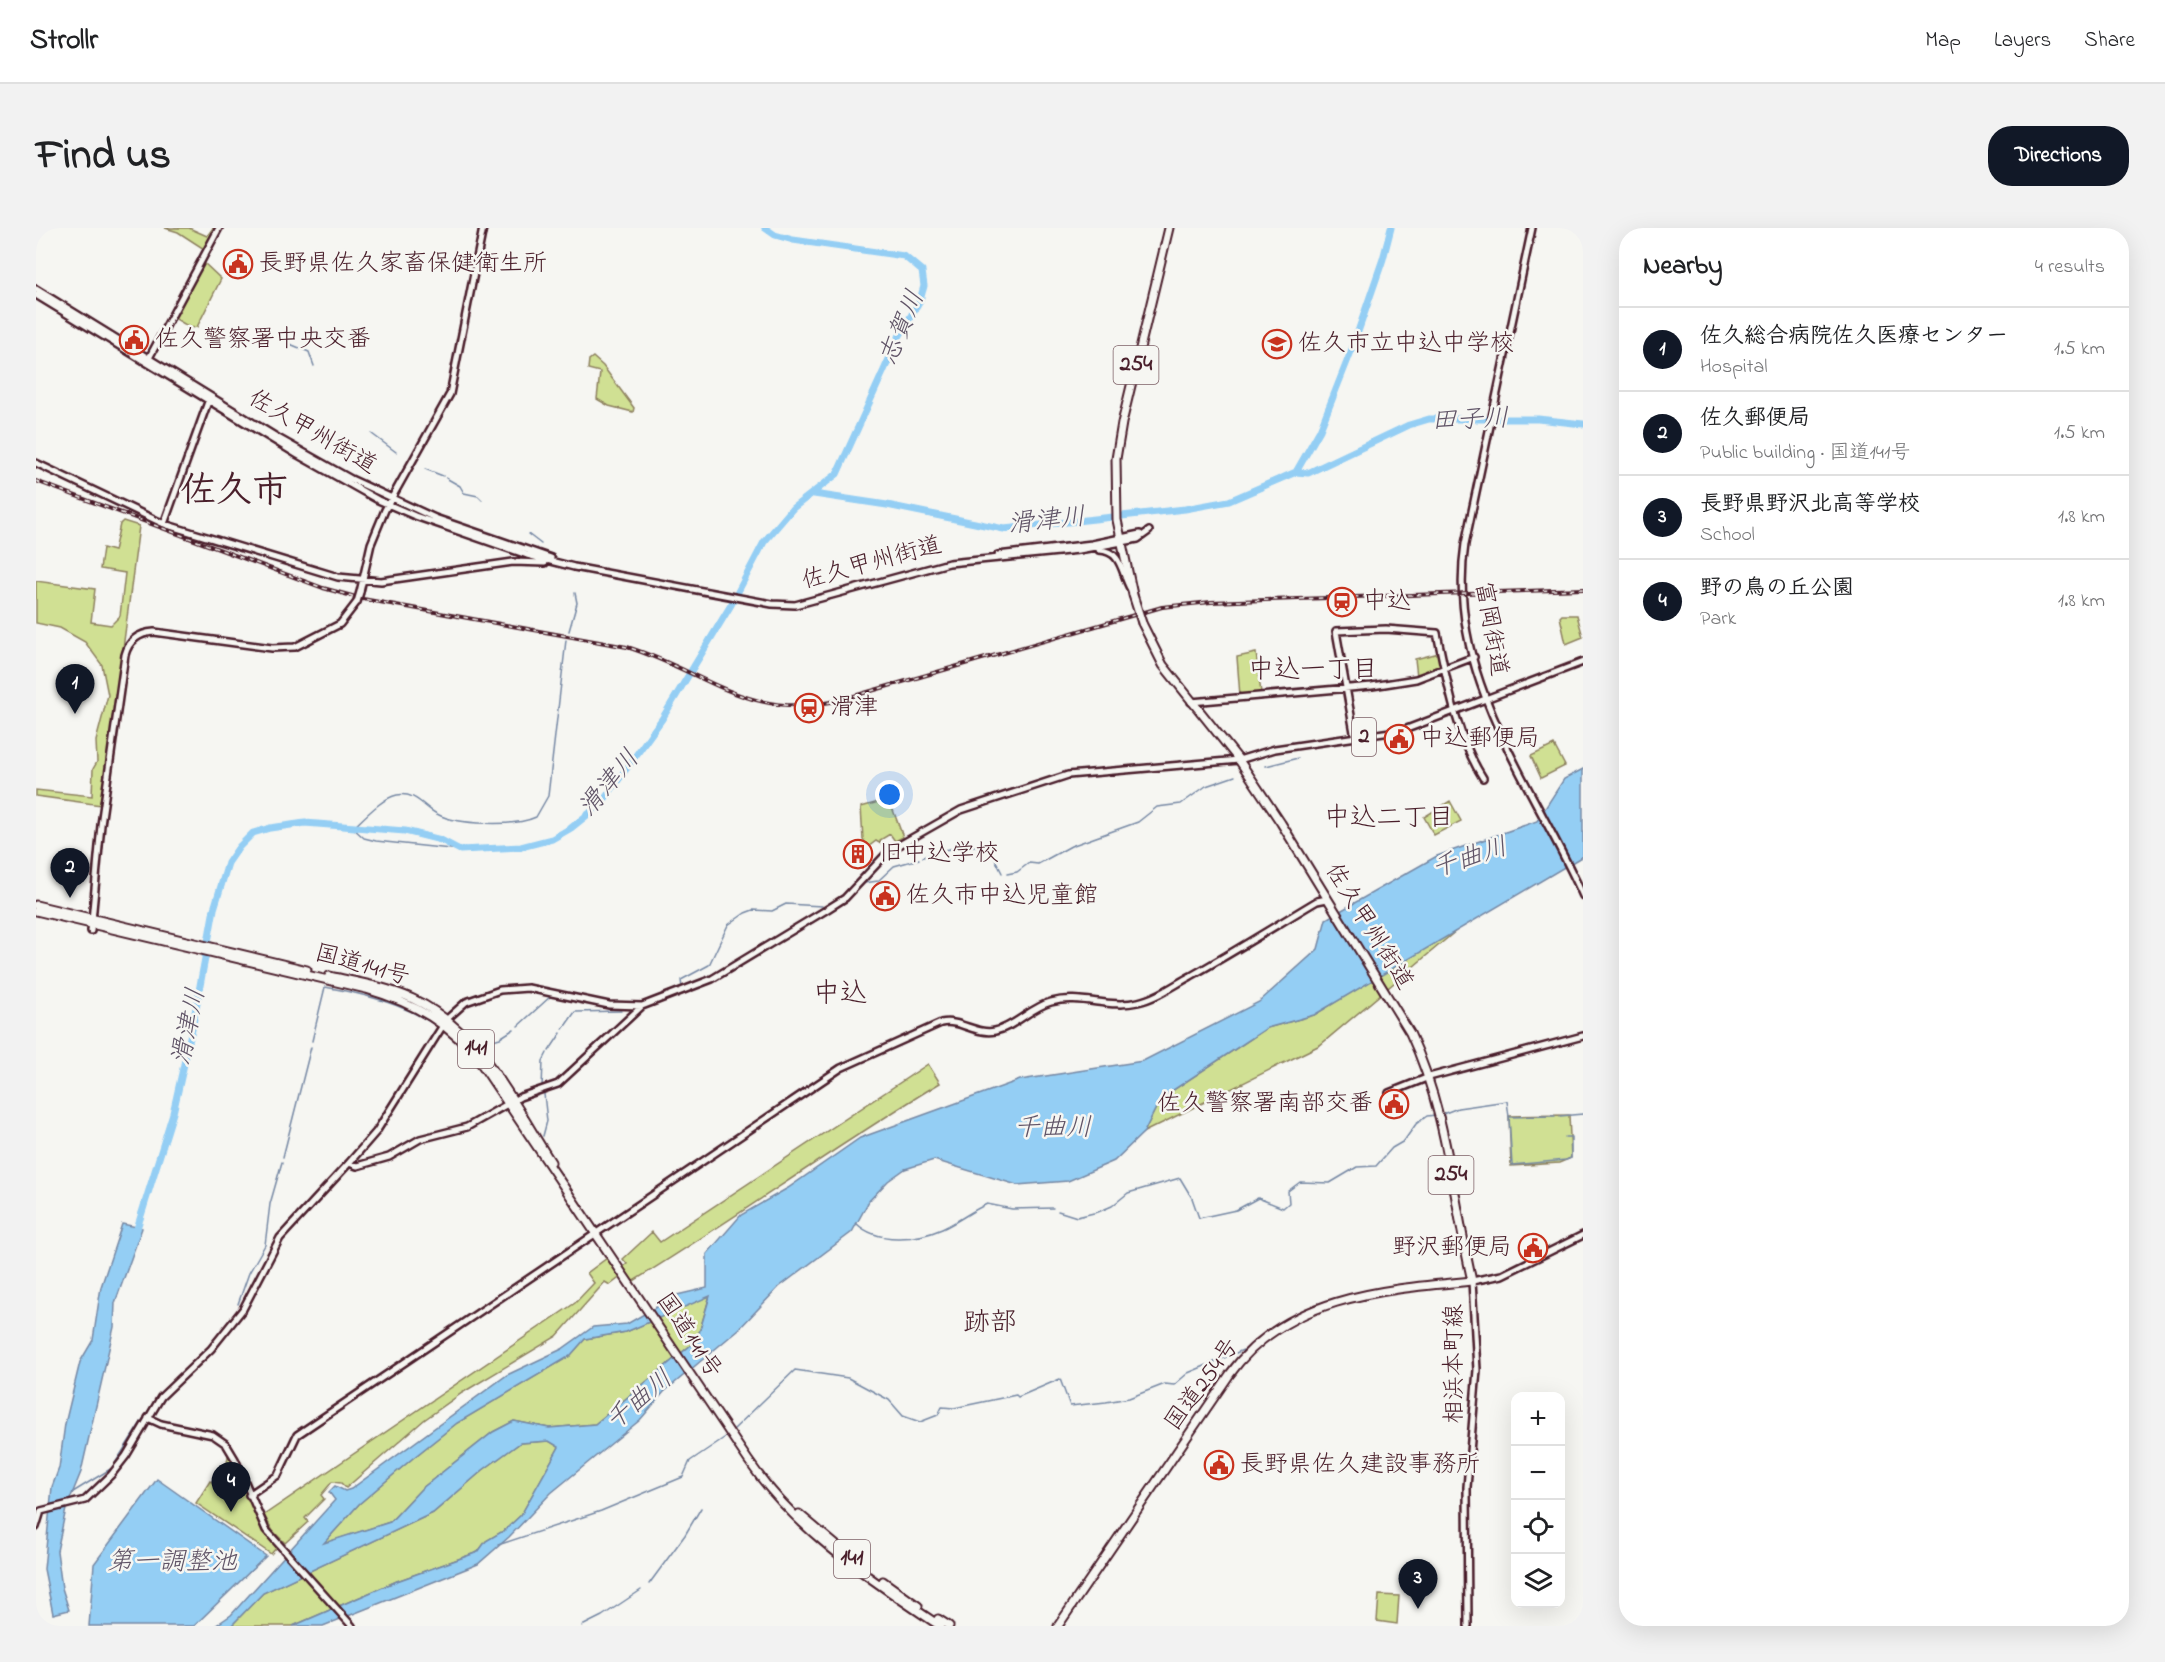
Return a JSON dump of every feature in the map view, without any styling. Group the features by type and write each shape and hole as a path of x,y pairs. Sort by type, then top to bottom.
{"highway":[{"name":"254","path":"1121,541 1115,503 1116,459 1122,423 1168,228"},
{"name":"佐久甲州街道","path":"1121,541 1142,623 1163,665 1239,760 1405,1024 1427,1074 1437,1106 1472,1281"},
{"name":"国道141号","path":"36,905 92,924"},
{"name":"国道141号","path":"36,911 402,994 445,1022 472,1044 595,1233 764,1482 816,1537 940,1626"},
{"name":"国道141号","path":"445,1022 510,1102"},
{"name":"国道254号","path":"1060,1626 1230,1374 1256,1345 1293,1320 1352,1296 1472,1281"},
{"name":"国道141号","path":"764,1482 846,1554 949,1626"}],"main road":[{"path":"149,358 219,228"},
{"path":"92,924 101,825 125,655 132,640 143,633 154,632 272,648 295,647 340,624 357,602 371,544 390,502 450,394 483,228"},
{"name":"富岡街道","path":"642,1006 712,979 826,910 844,898 884,854 961,810 1068,776 1239,760 1275,749 1400,731 1484,700 1462,603 1463,561 1532,228"},
{"name":"佐久甲州街道","path":"36,289 149,358 298,455 390,502 536,558 574,567 780,605 806,603 939,565 1121,541"},
{"name":"佐久甲州街道","path":"36,295 209,398"},
{"path":"164,524 209,398"},
{"path":"36,464 164,524 326,573 363,580 397,579 549,557"},
{"name":"佐久甲州街道","path":"390,502 590,569"},
{"path":"1121,541 1137,539 1150,531"},
{"name":"佐久甲州街道","path":"988,558 1079,550 1121,541"},
{"path":"1079,550 1102,550 1113,553 1134,594"},
{"path":"513,562 574,567"},
{"path":"1355,738 1336,631 1386,629 1437,633 1456,711 1473,762 1483,778"},
{"path":"1191,702 1346,690 1412,680 1474,657"},
{"name":"2","path":"1484,700 1583,662"},
{"path":"1484,700 1527,790 1571,873 1580,881 1583,896"},
{"path":"249,1495 278,1475 297,1435 836,1071 946,1022 983,1031 997,1031 1035,1008 1057,1001 1080,999 1116,1005 1140,1002 1250,944 1317,901 1328,901"},
{"path":"36,1527 42,1510 72,1503 91,1495 111,1475 160,1397 192,1369 228,1330 243,1309 279,1238 380,1126 445,1022 466,1002 514,988 544,990 614,1006 642,1006"},
{"path":"349,1162 357,1166 389,1157 420,1139 467,1127 510,1102 558,1084 642,1006"},
{"path":"1389,1093 1427,1074 1583,1036"},
{"path":"1472,1281 1502,1275 1583,1235"},
{"name":"相浜本町線","path":"1468,1626 1467,1487 1477,1370 1472,1281"},
{"path":"148,1418 161,1424 205,1432 221,1440 233,1454 262,1524 352,1626"}],"green space":[{"path":"165,228 189,228 207,236 213,228 217,228 204,249 178,232"},
{"path":"203,262 221,279 197,327 191,328 174,318"},
{"path":"593,357 603,366 634,408 633,412 609,406 597,399 600,372 588,369 589,360"},
{"path":"123,521 139,526 103,802 101,805 36,796 36,790 92,796 93,769 97,762 96,741 108,695 102,665 85,642 60,628 36,623 36,581 95,589 91,622 111,625 120,616 125,573 100,569 103,548 114,551 120,524"},
{"path":"1577,615 1583,637 1566,644 1560,617"},
{"path":"1256,653 1261,693 1240,696 1237,657"},
{"path":"1439,653 1440,667 1417,676 1415,659"},
{"path":"1554,745 1565,766 1541,778 1531,756"},
{"path":"889,799 903,837 895,841 890,834 880,840 881,844 876,841 868,847 863,839 861,807"},
{"path":"1450,801 1461,821 1434,835 1424,817"},
{"path":"1463,925 1320,1045 1144,1132 1161,1098 1267,1028 1314,1015"},
{"path":"928,1064 940,1083 632,1282 626,1273 610,1285 605,1282 557,1336 462,1393 424,1420 346,1488 341,1483 332,1482 321,1495 324,1499 305,1518 308,1522 285,1543 273,1531 264,1515 575,1303 594,1283 587,1273 607,1258 617,1272 627,1264 623,1259 652,1232 660,1242"},
{"path":"1569,1115 1571,1158 1559,1163 1511,1166 1509,1116"},
{"path":"710,1295 697,1340 595,1424 549,1428 514,1421 493,1432 421,1489 390,1522 323,1544 359,1504 457,1423 570,1356 585,1339 626,1332"},
{"path":"549,1441 559,1447 521,1515 505,1530 486,1541 478,1552 397,1581 293,1626 231,1626 263,1593 433,1513 483,1470 520,1443"},
{"path":"228,1456 231,1456 237,1468 261,1524 277,1547 271,1554 196,1503 210,1481 214,1483 221,1474"},
{"path":"1379,1595 1399,1596 1397,1624 1377,1621"}],"water":[{"name":"千曲川","path":"1583,769 1583,856 1314,1015 1267,1028 1161,1098 1144,1132 1114,1161 1068,1181 1017,1185 934,1160 905,1169 888,1181 869,1201 852,1232 779,1287 739,1329 664,1392 640,1420 551,1493 509,1537 478,1564 323,1626 293,1626 397,1581 478,1552 486,1541 505,1530 521,1515 559,1447 549,1441 520,1443 483,1470 433,1513 263,1593 231,1626 215,1626 231,1615 335,1500 329,1492 335,1486 345,1491 351,1489 507,1375 562,1349 593,1327 627,1324 677,1295 707,1288 707,1254 741,1215 788,1188 860,1138 1020,1080 1143,1061 1259,1002 1318,949 1326,919 1437,856 1537,821 1564,779","holes":["710,1296 697,1340 595,1424 549,1428 514,1421 493,1432 421,1489 390,1522 324,1543 359,1504 457,1423 570,1356 585,1339 626,1332"]},
{"path":"122,1224 142,1228 115,1303 114,1327 81,1472 66,1509 57,1551 62,1588 69,1610 53,1614 44,1569 52,1487 59,1468 65,1424 80,1362 93,1340 101,1287"},
{"name":"第一調整池","path":"157,1479 266,1556 194,1626 89,1626 94,1564"}],"waterway":[{"name":"滑津川","path":"135,1235 173,1113 193,1024 214,909 228,863 239,847 253,833 305,823 405,831 441,840 460,850 521,847 552,839 571,828 601,804 662,719 731,605 764,542 793,508 837,474 899,337 920,300 924,286 922,271 904,256 793,240 775,235 765,228"},
{"name":"滑津川","path":"814,494 887,505 1004,529 1185,509 1229,501 1296,472 1320,430 1352,349 1383,259 1391,228"},
{"path":"290,344 309,352 314,366"},
{"name":"田子川","path":"1296,472 1308,473 1409,425 1429,419 1538,419 1583,424"},
{"path":"372,434 396,452"},
{"path":"425,469 443,476"},
{"path":"446,478 460,486 464,493 478,496 482,500"},
{"path":"528,534 541,544"},
{"path":"569,631 577,603 575,593"},
{"path":"460,850 376,841 364,838 353,828 379,804 397,795 414,798 437,814 458,821 501,823 536,817 548,796 566,640"},
{"path":"1266,766 1298,758"},
{"path":"1007,874 1017,872 1029,863 1038,864 1071,846 1138,822 1157,807 1181,804 1206,786 1235,776"},
{"path":"923,857 943,850 988,844"},
{"path":"989,847 1002,873"},
{"path":"864,883 878,881 894,866 919,859"},
{"path":"848,899 853,894"},
{"path":"682,988 681,980 709,965 728,925 745,913 753,910 772,911 786,904 822,906"},
{"path":"312,1041 325,987 381,1000 408,1010 434,1024"},
{"path":"655,998 670,991"},
{"path":"518,1026 551,996"},
{"path":"563,1029 575,1012 621,1011"},
{"path":"479,1044 500,1038 514,1029"},
{"path":"549,1051 561,1033"},
{"path":"450,1036 463,1050"},
{"path":"283,1157 311,1047"},
{"path":"542,1088 543,1061 547,1053"},
{"path":"543,1136 547,1121 544,1094"},
{"path":"1440,1115 1458,1108 1507,1101 1509,1117 1555,1116"},
{"path":"1560,1116 1583,1114"},
{"path":"1058,1211 1077,1217 1098,1212 1112,1206 1128,1193 1180,1178 1192,1198 1199,1218 1236,1210 1258,1198 1283,1208 1289,1203 1288,1191 1300,1182 1330,1183 1357,1167 1376,1166 1392,1148 1404,1141 1416,1124 1427,1116 1436,1115"},
{"path":"1509,1118 1512,1165 1571,1158 1571,1137 1565,1137"},
{"path":"238,1304 249,1273 265,1245 270,1204 282,1162"},
{"path":"856,1223 875,1234 897,1238 932,1233 987,1204 1012,1209 1053,1208"},
{"path":"733,1430 795,1370 848,1378 889,1400 903,1416 920,1422 938,1415 942,1407 954,1408 1016,1395 1018,1397 1060,1379 1070,1406 1129,1398 1165,1384 1174,1385 1188,1373 1243,1350"},
{"path":"73,1492 112,1468 159,1394"},
{"path":"498,1545 601,1511 683,1477 690,1461 727,1436"},
{"path":"649,1584 685,1535 701,1508"},
{"path":"582,1626 602,1616 641,1590"}],"railway":[{"path":"36,481 323,588 363,599 627,647 655,657 730,691 780,705 808,705 840,700 1162,607 1211,602 1583,589"}],"place":[{"name":"長野県佐久家畜保健衛生所","path":"238,264"},
{"name":"佐久警察署中央交番","path":"134,340"},
{"name":"佐久市立中込中学校","path":"1277,344"},
{"name":"中込","path":"1342,602"},
{"name":"滑津","path":"809,708"},
{"name":"佐久総合病院佐久医療センター","path":"75,714"},
{"name":"中込郵便局","path":"1399,739"},
{"name":"旧中込学校","path":"858,854"},
{"name":"佐久市中込児童館","path":"885,896"},
{"name":"佐久郵便局","path":"70,898"},
{"name":"佐久警察署南部交番","path":"1394,1104"},
{"name":"野沢郵便局","path":"1533,1248"},
{"name":"長野県佐久建設事務所","path":"1219,1465"},
{"name":"野の鳥の丘公園","path":"231,1512"},
{"name":"長野県野沢北高等学校","path":"1418,1609"}],"district":[{"name":"佐久市","path":"234,492"},
{"name":"中込一丁目","path":"1313,671"},
{"name":"中込二丁目","path":"1389,819"},
{"name":"中込","path":"840,994"},
{"name":"跡部","path":"990,1323"}],"water label":[{"name":"志賀川","path":"903,328"}]}
